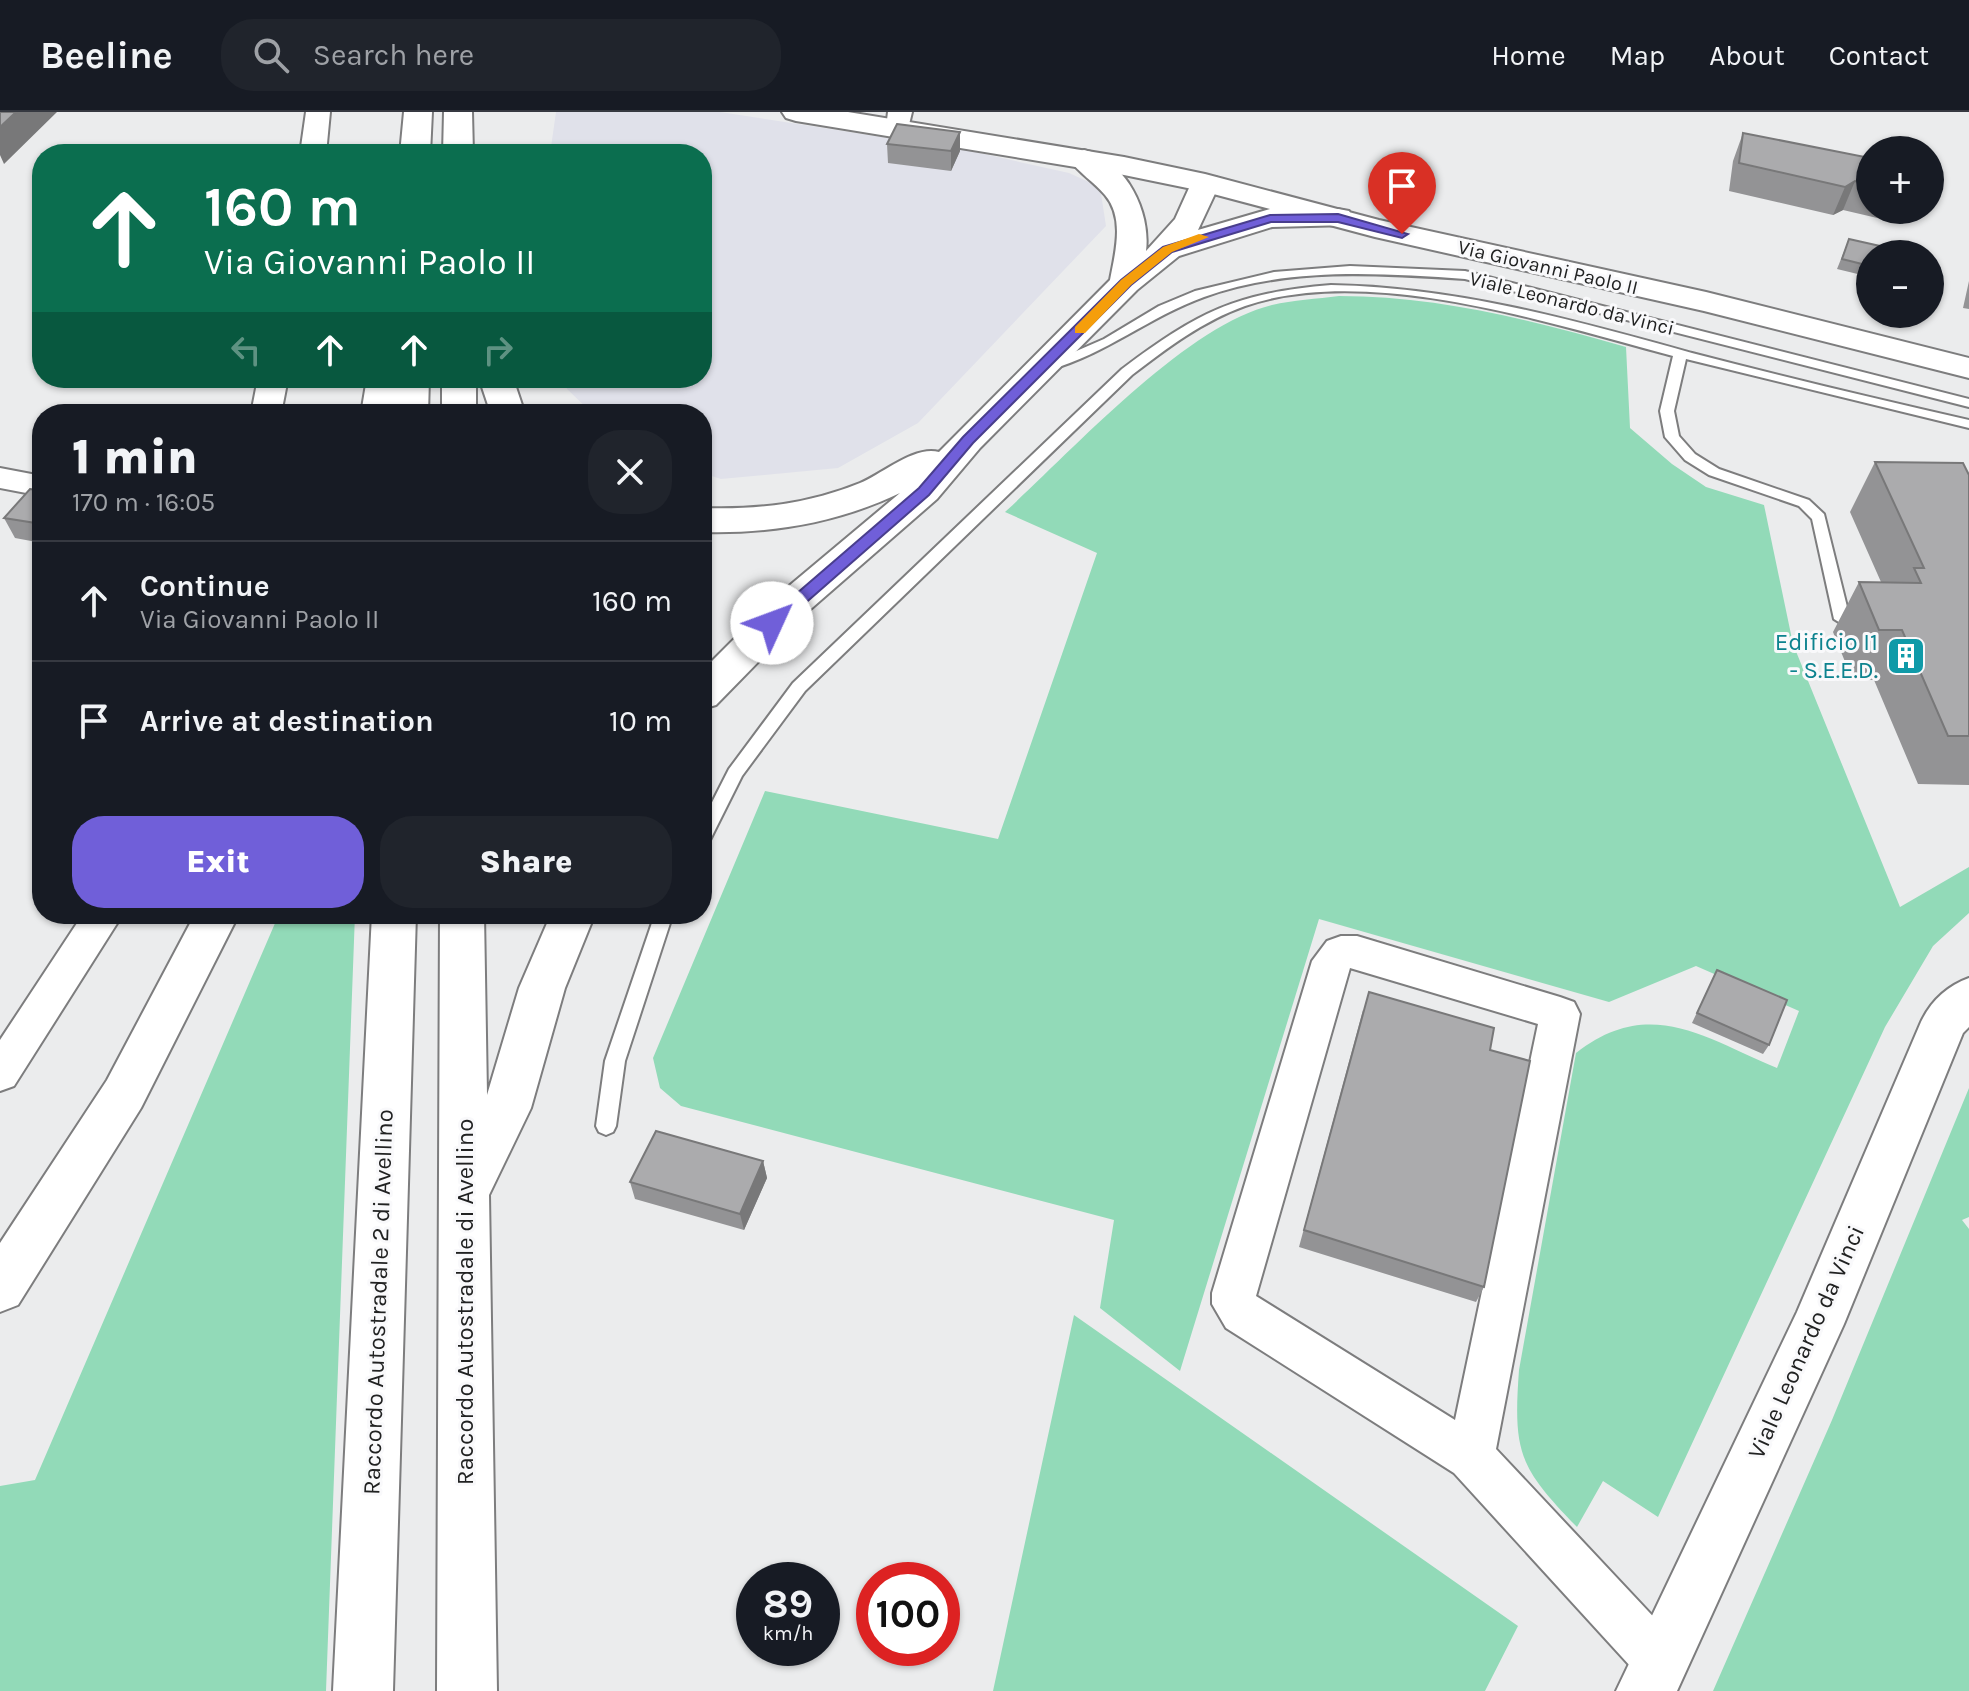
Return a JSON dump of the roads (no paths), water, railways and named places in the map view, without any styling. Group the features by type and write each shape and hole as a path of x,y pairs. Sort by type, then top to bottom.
{"main road":[{"path":"416,144 418,112"},
{"path":"458,112 458,144"},
{"name":"Via Giovanni Paolo II","path":"796,112 899,120 1205,183 1700,318 1969,368"},
{"path":"1084,159 1118,188 1134,215 1126,283"},
{"path":"1133,240 1205,183"},
{"path":"712,685 791,605 924,491 968,440 1126,283 1168,249 1190,220 1205,183"},
{"path":"1168,249 1270,218 1338,218"},
{"path":"712,520 774,519 858,500 968,440"},
{"path":"0,1288 124,1094 212,924"},
{"name":"Raccordo Autostradale 2 di Avellino","path":"363,1691 394,924"},
{"name":"Raccordo Autostradale di Avellino","path":"462,924 467,1691"},
{"path":"464,1193 507,1108 542,988 569,924"},
{"name":"Viale Leonardo da Vinci","path":"1653,1676 1818,1324 1944,1022 1969,997"}],"street":[{"path":"314,144 318,112"},
{"path":"0,478 32,484"},
{"path":"0,1074 98,924"},
{"path":"1471,1457 1560,1014 1357,952 1341,952 1332,961 1234,1293 1234,1304 1242,1313 1471,1457 1653,1676"}],"lane":[{"name":"Viale Leonardo da Vinci","path":"1043,368 1114,340 1165,308 1246,280 1331,269 1465,275 1700,318 1969,403"},
{"path":"712,819 735,773 799,687 1116,383 1183,329 1233,306 1279,293 1405,289 1498,307 1969,424"},
{"path":"1681,353 1667,411 1672,437 1690,457 1714,472 1804,503 1819,517 1842,619"},
{"path":"606,1126 615,1061 661,924"}],"place":[{"name":"Edificio I1 - S.E.E.D.","path":"1906,656"}]}
